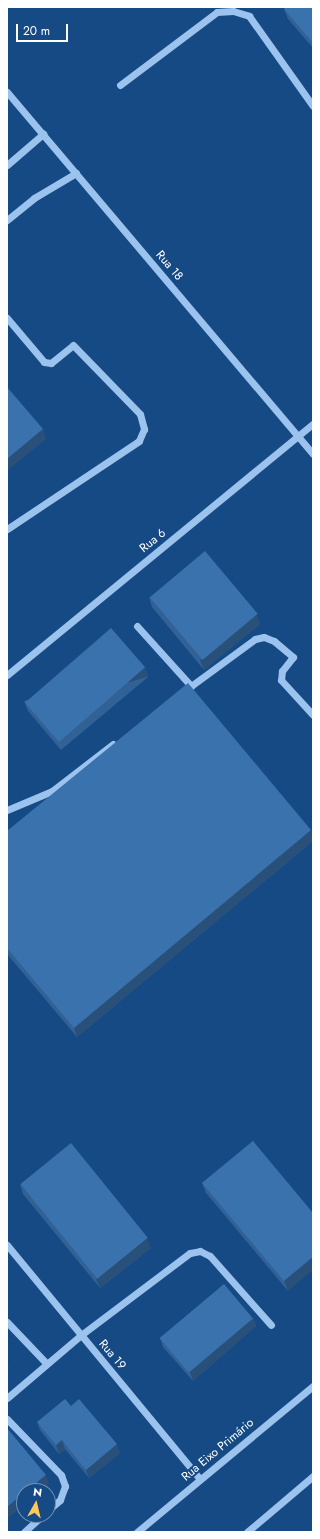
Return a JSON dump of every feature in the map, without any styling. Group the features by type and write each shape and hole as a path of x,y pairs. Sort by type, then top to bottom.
{"street":[{"path":"120,85 217,12 233,11 249,16 313,106"},
{"name":"Rua 18","path":"7,92 313,454"},
{"path":"7,166 43,134"},
{"path":"7,220 34,198 76,173"},
{"path":"7,318 44,362 51,363 73,345 140,414 144,429 139,441 7,528"},
{"name":"Rua 6","path":"7,675 313,424"},
{"path":"138,626 191,686"},
{"path":"185,691 255,639 264,637 274,641 293,657 282,671 281,680 313,716"},
{"path":"7,810 52,791 121,738"},
{"name":"Rua 19","path":"7,1246 200,1479"},
{"path":"7,1398 46,1363 81,1335 190,1253 200,1251 210,1256 271,1325"},
{"path":"7,1322 46,1363"},
{"name":"Rua Eixo Primário","path":"137,1532 313,1386"},
{"path":"7,1419 61,1475 65,1486 60,1500 56,1503"},
{"path":"247,1532 313,1476"},
{"path":"24,1532 34,1523"}],"building":[{"path":"286,7 313,7 313,43 284,9"},
{"path":"7,387 43,429 7,459"},
{"path":"205,551 258,614 203,660 150,597"},
{"path":"111,628 145,667 59,742 25,703"},
{"path":"188,683 311,830 74,1028 7,948 7,831"},
{"path":"253,1141 313,1213 313,1257 284,1281 202,1183"},
{"path":"71,1143 148,1238 97,1279 20,1184"},
{"path":"224,1284 253,1318 189,1372 160,1338"},
{"path":"65,1399 71,1406 79,1399 117,1444 86,1470 62,1440 56,1445 37,1422"},
{"path":"7,1428 46,1475 36,1483 16,1483 16,1500 7,1507"}]}
